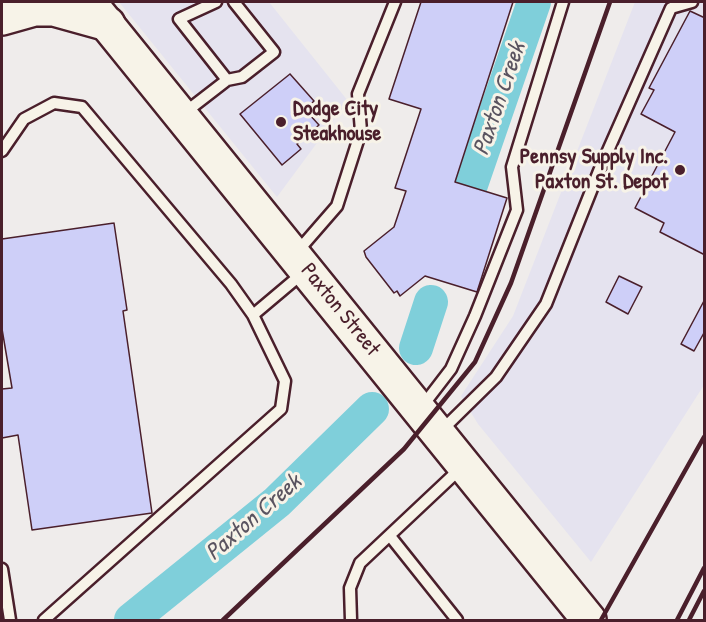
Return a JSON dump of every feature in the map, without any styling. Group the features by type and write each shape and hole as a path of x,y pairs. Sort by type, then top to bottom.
{"main road":[{"path":"2,18 34,9 99,13"},
{"name":"Paxton Street","path":"99,13 586,616"}],"lane":[{"path":"216,2 179,19 227,80"},
{"path":"182,115 227,80 242,77 274,52 234,2"},
{"path":"253,315 302,262 337,206 361,131 358,94 394,2"},
{"path":"429,421 475,316 517,210 512,167 563,2"},
{"path":"429,421 496,377 546,304 599,171 671,8 692,2"},
{"path":"2,151 24,119 54,103 82,106 231,284 253,315 285,381 281,409 44,621"},
{"path":"351,621 350,588 360,563 465,465"},
{"path":"390,536 457,621"},
{"path":"2,569 10,621"}],"shaded area":[{"path":"119,2 269,2 348,101 277,197"},
{"path":"635,2 704,2 704,385 591,562 478,424 461,396 513,316"}],"building":[{"path":"421,2 513,2 455,182 507,198 477,292 425,276 400,296 397,291 394,293 366,257 364,251 394,227 406,191 395,188 421,109 389,99"},
{"name":"Pennsy Supply Inc. Paxton St. Depot","path":"690,11 705,18 705,255 660,232 664,223 635,208 675,132 641,114 654,90 649,88"},
{"name":"Dodge City Steakhouse","path":"290,74 314,101 311,104 315,109 309,114 319,125 297,144 301,149 282,165 240,114"},
{"path":"114,223 127,310 123,311 152,513 32,530 18,435 2,438 2,389 12,388 2,329 2,239"},
{"path":"619,276 642,287 628,314 606,302"},
{"path":"705,299 705,331 694,351 681,344"}],"waterway":[{"name":"Paxton Creek","path":"455,231 534,2"},
{"name":"Paxton Creek","path":"416,348 431,302"},
{"name":"Paxton Creek","path":"131,620 277,502 372,409"}],"railway":[{"path":"223,620 404,449 475,362 511,283 610,2"},
{"path":"601,620 704,437"},
{"path":"677,620 704,568"},
{"path":"689,620 704,591"}],"place":[{"name":"Dodge City Steakhouse","path":"281,122"},
{"name":"Pennsy Supply Inc. Paxton St. Depot","path":"680,170"}]}
